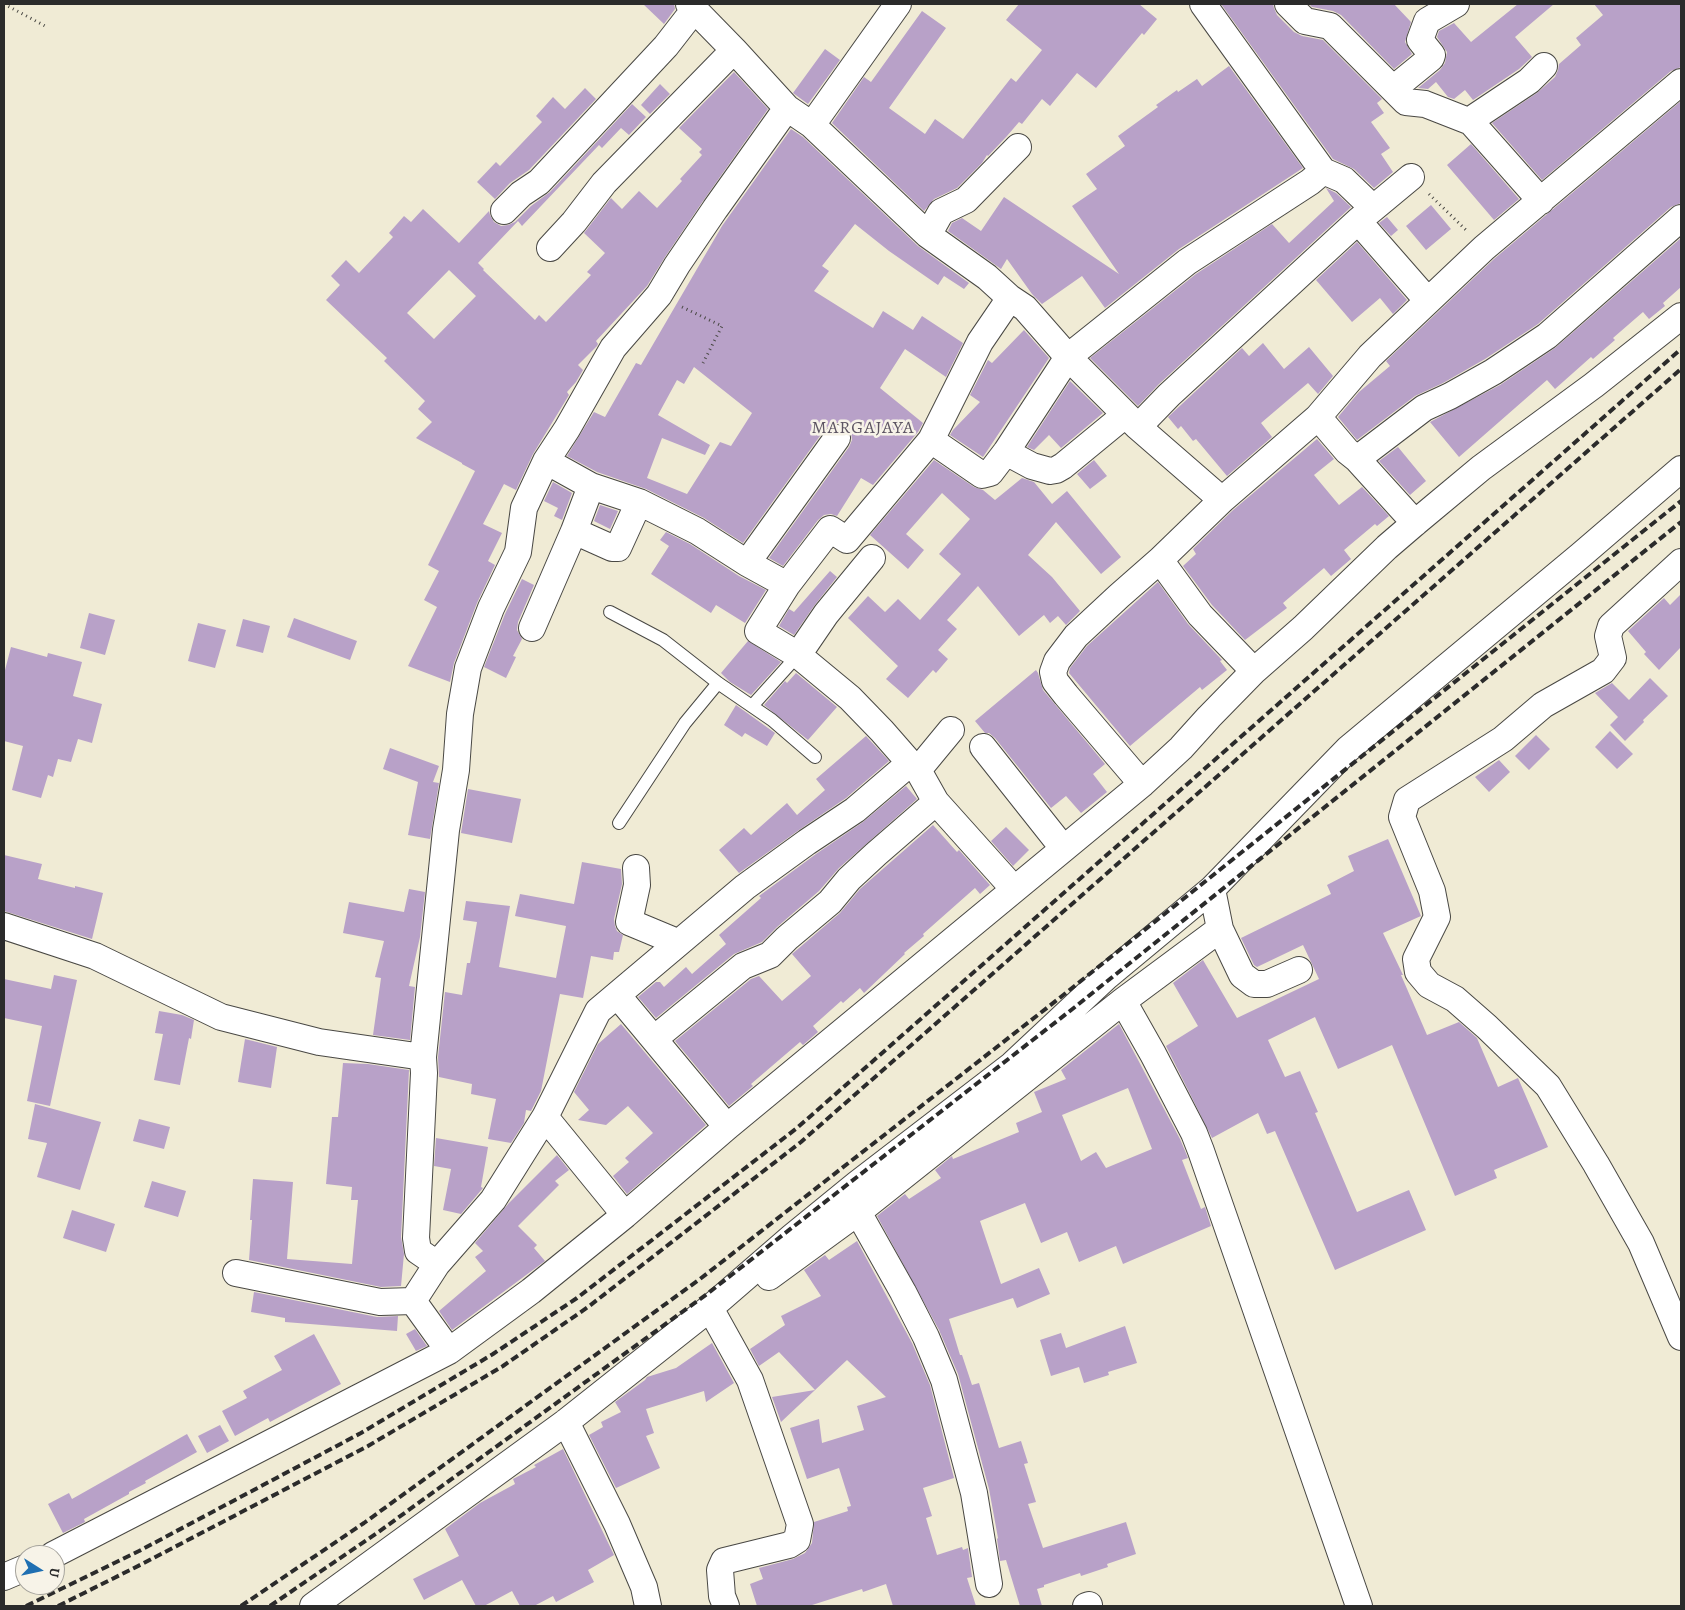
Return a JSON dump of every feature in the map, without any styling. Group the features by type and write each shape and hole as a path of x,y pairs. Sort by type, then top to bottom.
{"street":[{"path":"812,125 898,4"},
{"path":"1203,4 1323,171 1344,180 1366,215 1428,301"},
{"path":"1288,4 1305,21 1330,26 1406,102 1425,104 1471,122 1541,201"},
{"path":"1393,89 1431,58 1432,54 1420,40 1427,21 1456,4"},
{"path":"504,211 521,194 539,182 666,46 692,7 787,108 812,125 928,235 988,278 1024,308 1068,357 1131,421 1222,500"},
{"path":"550,248 574,222 604,183 734,50"},
{"path":"1471,122 1475,117 1529,81 1544,66"},
{"path":"1142,784 1055,681 1053,672 1057,661 1076,636 1160,560 1222,500 1318,417 1370,356 1484,248 1681,82"},
{"path":"437,1264 418,1251 416,1238 424,1074 423,1057 446,830 456,770 460,714 468,668 491,608 518,552 524,508 546,461 567,430 613,348 660,295 677,265 715,209 787,108"},
{"path":"928,235 941,212 966,200 1018,147"},
{"path":"931,440 982,474 990,473 1006,452 1068,357 1187,262 1310,182 1323,171"},
{"path":"1006,452 1032,466 1050,471 1056,470 1131,421 1175,390 1366,215 1411,177"},
{"path":"1357,459 1424,408 1493,372 1546,336 1681,218"},
{"path":"1010,298 980,342 931,440 847,540 830,529 788,585 758,630 798,655 850,698 914,766 936,802 1014,889"},
{"path":"65,1549 449,1351 531,1291 625,1215 726,1127 1142,784 1181,748 1208,717 1254,671 1303,628 1415,523 1482,468 1594,385 1681,316"},
{"path":"1318,417 1347,451 1357,459 1415,523"},
{"path":"747,564 837,438"},
{"path":"546,461 591,486 639,502 697,531 747,564 788,585"},
{"path":"712,1313 792,1237 857,1184 1012,1065 1106,977 1212,889 1348,749 1681,469"},
{"path":"532,628 574,531 591,486"},
{"path":"574,531 612,548 618,548 639,502"},
{"path":"798,655 826,614 872,558"},
{"path":"1160,560 1200,615 1254,671"},
{"path":"1681,562 1611,626 1608,636 1613,658 1603,671 1543,706 1503,739 1407,800 1402,817 1432,891 1437,918 1416,959 1418,972 1429,985 1455,999 1487,1027 1548,1086 1596,1164 1640,1243 1681,1337"},
{"path":"413,1301 437,1264 493,1200 545,1117 598,1011 618,996 677,942 745,887 914,766 952,730"},
{"path":"983,747 1063,848"},
{"path":"654,1039 743,966 770,955 830,902 849,879 876,854 936,802"},
{"path":"636,868 638,885 628,922 677,942"},
{"path":"1212,889 1220,930 1242,975 1254,984 1267,984 1299,970"},
{"path":"4,926 95,956 221,1017 319,1042 423,1057"},
{"path":"320,1604 712,1313 858,1212 1123,1001 1220,930"},
{"path":"618,996 726,1127"},
{"path":"1123,1001 1194,1133 1359,1606"},
{"path":"545,1117 625,1215"},
{"path":"858,1212 904,1292 944,1380 974,1493 989,1584"},
{"path":"236,1273 380,1302 413,1301"},
{"path":"413,1301 449,1351"},
{"path":"712,1313 750,1380 800,1524 798,1540 789,1545 724,1561 720,1570 722,1596 726,1606"},
{"path":"566,1422 618,1524 644,1587 648,1606"}],"lane":[{"path":"610,612 663,640 718,683 772,720 815,757"},
{"path":"752,706 798,655"},
{"path":"619,823 685,723 718,683"}],"path":[{"path":"4,4 47,27"},
{"path":"1411,177 1484,248"},
{"path":"660,295 722,326 703,363"}],"building":[{"path":"643,4 674,4 675,9 664,24"},
{"path":"1019,4 1139,4 1157,19 1144,35 1142,33 1096,88 1077,73 1050,106 1042,99 1022,124 1019,122 957,188 934,199 924,211 832,123 864,77 871,82 922,11 946,28 889,108 925,134 935,119 963,139 1011,78 1016,82 1042,50 1006,20"},
{"path":"1221,4 1273,4 1277,15 1294,32 1302,36 1323,40 1382,99 1377,103 1384,113 1371,122 1390,148 1381,154 1393,172 1374,188 1354,169 1333,159"},
{"path":"1309,4 1394,4 1411,22 1405,42 1412,54 1394,69 1341,15 1333,11 1312,7"},
{"path":"1518,4 1554,4 1515,37 1532,57 1519,69 1473,100 1465,90 1454,99 1448,97 1436,82 1428,89 1418,88 1440,70 1445,63 1447,52 1437,37 1439,31 1454,23 1471,42"},
{"path":"1594,4 1681,4 1681,67 1671,71 1542,180 1492,123 1537,93 1555,77 1559,64 1581,45 1576,38 1603,15"},
{"path":"825,49 840,60 808,104 793,93"},
{"path":"1229,66 1303,168 1179,249 1105,308 1082,276 1042,304 1032,294 1007,259 1001,269 948,231 952,223 962,218 981,231 1004,197 1119,274 1072,206 1097,189 1086,174 1125,146 1118,136 1158,107 1156,105 1197,79 1202,86"},
{"path":"734,72 768,109 703,201 647,286 596,341 597,346 578,365 583,370 567,392 569,395 533,454 516,490 504,484 483,524 502,533 488,561 495,565 477,603 454,663 450,682 408,666 437,607 424,600 439,571 428,565 475,471 416,438 432,422 418,409 425,401 384,361 387,358 326,300 340,285 331,276 346,260 359,273 393,237 389,233 404,216 411,222 423,209 459,243 489,211 494,222 501,226 515,222 531,206 550,192 632,104 646,117 629,135 621,128 602,148 599,145 522,226 518,221 478,263 535,320 539,315 546,322 591,275 587,272 605,253 584,233 611,198 622,209 639,191 657,208 682,181 680,179 702,155 699,152 702,149 679,128","holes":["449,270 476,296 434,339 407,313"]},
{"path":"660,84 670,94 650,114 641,105"},
{"path":"585,88 596,99 529,170 510,183 495,199 477,182 496,162 500,166 542,122 536,116 553,97 565,109"},
{"path":"1681,101 1681,203 1671,207 1538,324 1485,359 1443,383 1415,396 1357,440 1338,417 1359,392 1390,366 1386,361 1494,259"},
{"path":"791,129 803,137 918,246 969,283 964,289 944,276 938,285 889,251 855,224 822,266 829,271 814,291 873,328 883,311 913,330 922,316 963,343 946,377 905,349 880,388 923,423 918,432 873,485 861,478 837,516 831,514 824,515 818,520 783,566 769,558 849,447 852,440 851,432 845,426 838,423 831,424 825,429 743,543 704,518 646,489 597,472 567,456 594,412 605,417 636,363 641,365 722,226","holes":["694,367 752,413 731,446 720,442 687,494 647,478 662,438 705,455 710,445 658,415 677,380 684,384"]},
{"path":"1471,144 1519,199 1494,220 1447,165"},
{"path":"1326,188 1336,193 1351,207 1159,384 1138,406 1090,358 1196,274 1272,224 1289,243 1334,201"},
{"path":"1431,205 1451,229 1426,250 1406,226"},
{"path":"1387,217 1398,230 1391,236 1379,223"},
{"path":"1681,238 1681,287 1663,303 1665,306 1649,319 1643,312 1613,338 1615,340 1593,359 1591,357 1555,389 1547,380 1459,457 1430,422 1500,385 1555,348"},
{"path":"1357,242 1407,300 1393,314 1380,298 1352,322 1316,280"},
{"path":"1024,330 1049,358 983,457 950,435 980,402 970,395 988,360 992,363"},
{"path":"1263,343 1284,369 1309,347 1333,376 1318,394 1308,383 1261,423 1272,437 1227,476 1196,439 1193,441 1181,426 1178,429 1168,417 1242,348 1249,356"},
{"path":"1070,381 1103,413 1061,448 1049,435 1034,450 1027,447"},
{"path":"1317,439 1334,459 1314,475 1339,505 1362,487 1389,516 1377,526 1375,524 1344,550 1351,559 1331,576 1324,568 1283,603 1287,608 1245,640 1212,605 1183,566 1196,554 1193,549 1232,511"},
{"path":"1398,447 1426,481 1410,495 1379,461"},
{"path":"934,460 974,487 983,490 995,500 1022,478 1034,482 1052,504 1067,491 1121,557 1101,574 1056,522 1028,555 1052,577 1080,611 1066,625 1058,616 1050,623 1044,615 1019,636 978,586 947,620 957,629 938,650 948,659 936,673 933,670 908,698 886,679 898,666 848,618 868,596 885,612 898,599 920,620 961,574 939,554 970,519 942,493 906,534 924,550 908,569 870,535"},
{"path":"1094,460 1107,476 1090,489 1077,474"},
{"path":"553,482 572,493 562,520 554,516 558,508 544,501"},
{"path":"600,505 618,511 610,529 594,521"},
{"path":"666,532 690,544 739,576 766,590 745,623 716,605 711,613 651,574 669,546 660,540"},
{"path":"830,571 837,577 794,635 779,626 789,609 794,612"},
{"path":"522,579 534,585 518,622 517,630 522,639 513,656 516,657 506,678 484,667 505,614"},
{"path":"1158,582 1188,624 1222,660 1220,661 1227,670 1202,690 1200,687 1130,746 1069,673 1070,668 1087,646"},
{"path":"1681,594 1681,647 1659,670 1644,654 1646,652 1628,631 1664,598 1670,605"},
{"path":"89,613 115,620 105,655 80,648"},
{"path":"294,618 357,641 350,660 287,637"},
{"path":"243,619 270,626 263,653 236,646"},
{"path":"198,623 226,630 215,668 188,661"},
{"path":"748,641 781,662 751,695 730,682 721,673"},
{"path":"11,647 47,657 48,653 82,662 73,696 102,704 92,743 78,739 71,762 58,759 53,777 48,775 41,798 12,790 23,746 4,741 4,674"},
{"path":"1036,670 1043,690 1105,764 1093,774 1107,792 1081,813 1066,796 1051,808 995,738 989,733 985,733 975,721"},
{"path":"796,673 837,707 808,740 764,705 785,681 787,683"},
{"path":"1650,678 1668,696 1625,741 1610,725 1618,717 1595,693 1612,683 1629,700"},
{"path":"736,705 775,733 767,746 745,733 742,737 724,725"},
{"path":"1610,731 1633,754 1617,769 1595,747"},
{"path":"1536,735 1550,749 1529,770 1515,756"},
{"path":"866,736 889,761 846,798 739,873 719,850 744,828 751,835 787,803 797,815 825,790 816,779"},
{"path":"390,748 439,766 433,782 439,783 430,839 408,835 418,782 383,769"},
{"path":"1499,760 1510,772 1489,792 1475,777"},
{"path":"906,786 917,799 839,868 819,891 762,942 734,954 656,1018 638,997 656,982 660,982 664,987 686,967 692,974 726,944 719,935 761,898 759,896 863,822"},
{"path":"468,789 521,799 512,843 461,833"},
{"path":"933,825 957,852 959,850 990,885 980,894 975,888 923,934 924,936 864,993 860,988 843,1003 841,1001 813,1026 818,1032 803,1045 800,1042 751,1084 753,1086 729,1106 675,1041 751,979 759,976 782,1001 811,976 792,954 840,913 860,889"},
{"path":"1006,827 1029,850 1013,866 991,841"},
{"path":"1388,839 1421,916 1383,933 1403,975 1401,975 1427,1035 1459,1022 1477,1038 1498,1087 1518,1078 1548,1147 1494,1170 1497,1178 1455,1196 1392,1045 1338,1069 1315,1017 1268,1040 1285,1077 1300,1071 1318,1112 1315,1113 1357,1212 1409,1190 1426,1230 1335,1270 1275,1131 1267,1134 1258,1113 1212,1138 1166,1046 1198,1026 1173,983 1203,960 1237,1018 1319,979 1303,945 1257,967 1254,965 1241,938 1331,894 1327,885 1354,871 1348,856"},
{"path":"4,855 42,864 38,879 103,893 92,939 4,911"},
{"path":"582,862 621,869 622,884 614,919 617,931 623,935 619,952 614,952 613,960 591,956 583,998 560,994 541,1091 531,1111 526,1110 524,1123 511,1143 488,1139 496,1099 471,1094 472,1084 439,1077 438,1057 445,992 462,995 467,963 470,963 477,922 463,920 466,901 510,906 499,967 556,978 566,926 515,916 520,894 574,904"},
{"path":"409,889 425,892 420,937 409,986 415,987 410,1040 373,1035 381,978 375,977 384,941 343,933 349,902 404,912"},
{"path":"54,975 77,980 50,1106 27,1101 42,1026 4,1018 4,979 51,989"},
{"path":"159,1011 182,1015 194,1020 180,1085 154,1080 163,1034 155,1033"},
{"path":"621,1024 706,1125 627,1194 613,1176 629,1162 625,1158 653,1133 628,1106 606,1125 578,1120 589,1110 574,1092 598,1044"},
{"path":"1119,1024 1180,1139 1188,1158 1182,1160 1201,1209 1205,1207 1211,1226 1123,1264 1116,1246 1079,1262 1067,1232 1041,1243 1025,1203 980,1221 1001,1284 1039,1268 1050,1294 1017,1308 1013,1298 949,1319 972,1385 979,1383 999,1448 1021,1441 1028,1463 1024,1464 1036,1502 1028,1504 1043,1548 1126,1522 1136,1554 1107,1564 1108,1567 1081,1576 1080,1573 1044,1585 1044,1587 1037,1589 1042,1606 1020,1606 1006,1560 1000,1561 989,1489 958,1374 939,1330 877,1216 905,1194 909,1199 941,1178 935,1170 952,1156 953,1159 1019,1132 1016,1123 1042,1112 1034,1092 1066,1079 1061,1070","holes":["1128,1088 1152,1149 1106,1168 1096,1152 1081,1161 1062,1115"]},
{"path":"245,1039 277,1047 271,1088 238,1082"},
{"path":"343,1063 368,1064 409,1070 401,1237 404,1254 401,1286 381,1287 249,1260 253,1179 293,1182 287,1259 352,1264 358,1200 351,1200 352,1187 326,1184 332,1117 338,1117"},
{"path":"35,1104 101,1122 80,1190 37,1177 47,1143 28,1139"},
{"path":"139,1119 170,1127 164,1149 133,1141"},
{"path":"436,1138 488,1147 481,1187 483,1188 461,1214 443,1210 451,1169 434,1166"},
{"path":"557,1155 569,1170 555,1181 559,1185 518,1226 537,1245 534,1248 545,1261 452,1330 439,1311 486,1271 475,1257 483,1251 475,1243 509,1203"},
{"path":"152,1181 186,1191 178,1217 144,1207"},
{"path":"72,1210 115,1224 106,1252 63,1238"},
{"path":"857,1241 912,1343 930,1385 954,1478 923,1488 932,1516 926,1518 937,1555 962,1547 963,1550 968,1548 972,1577 967,1578 976,1606 893,1606 886,1584 863,1592 862,1589 809,1606 757,1606 750,1584 763,1579 759,1568 793,1559 805,1553 812,1543 814,1522 848,1511 847,1507 851,1506 839,1468 807,1479 790,1428 819,1419 822,1443 864,1430 857,1406 886,1397 847,1360 781,1422 772,1397 815,1390 779,1352 759,1366 750,1349 785,1325 781,1316 821,1296 804,1270 825,1255 829,1260"},
{"path":"254,1292 377,1317 398,1316 397,1331 285,1322 285,1318 251,1312"},
{"path":"1125,1326 1137,1363 1108,1372 1109,1375 1084,1383 1079,1367 1051,1376 1040,1340 1061,1333 1066,1348"},
{"path":"415,1329 427,1346 416,1351 406,1334"},
{"path":"314,1334 341,1384 270,1422 268,1418 235,1436 222,1411 247,1398 243,1391 282,1370 274,1356"},
{"path":"712,1343 734,1383 706,1402 704,1391 646,1409 654,1433 646,1436 660,1468 616,1488 589,1435 603,1427 601,1422 621,1412 615,1402 647,1377 676,1368"},
{"path":"220,1425 229,1441 207,1453 198,1436"},
{"path":"187,1434 197,1452 145,1481 146,1483 129,1492 129,1494 84,1519 85,1522 63,1533 48,1504 69,1493 72,1499"},
{"path":"563,1449 614,1555 588,1570 594,1582 556,1602 553,1596 534,1606 520,1606 512,1591 484,1606 476,1606 462,1580 424,1600 413,1579 459,1556 445,1529 480,1503 515,1484 513,1479 536,1467 534,1465"}],"railway":[{"path":"26,1606 139,1551 361,1433 493,1354 577,1298 797,1128 1681,349"},
{"path":"58,1606 368,1446 503,1366 588,1307 801,1142 1681,369"},
{"path":"241,1606 364,1523 700,1279 1057,1000 1681,501"},
{"path":"270,1606 377,1533 707,1294 1075,1007 1681,522"}],"district":[{"name":"MARGAJAYA","path":"863,429"}]}
